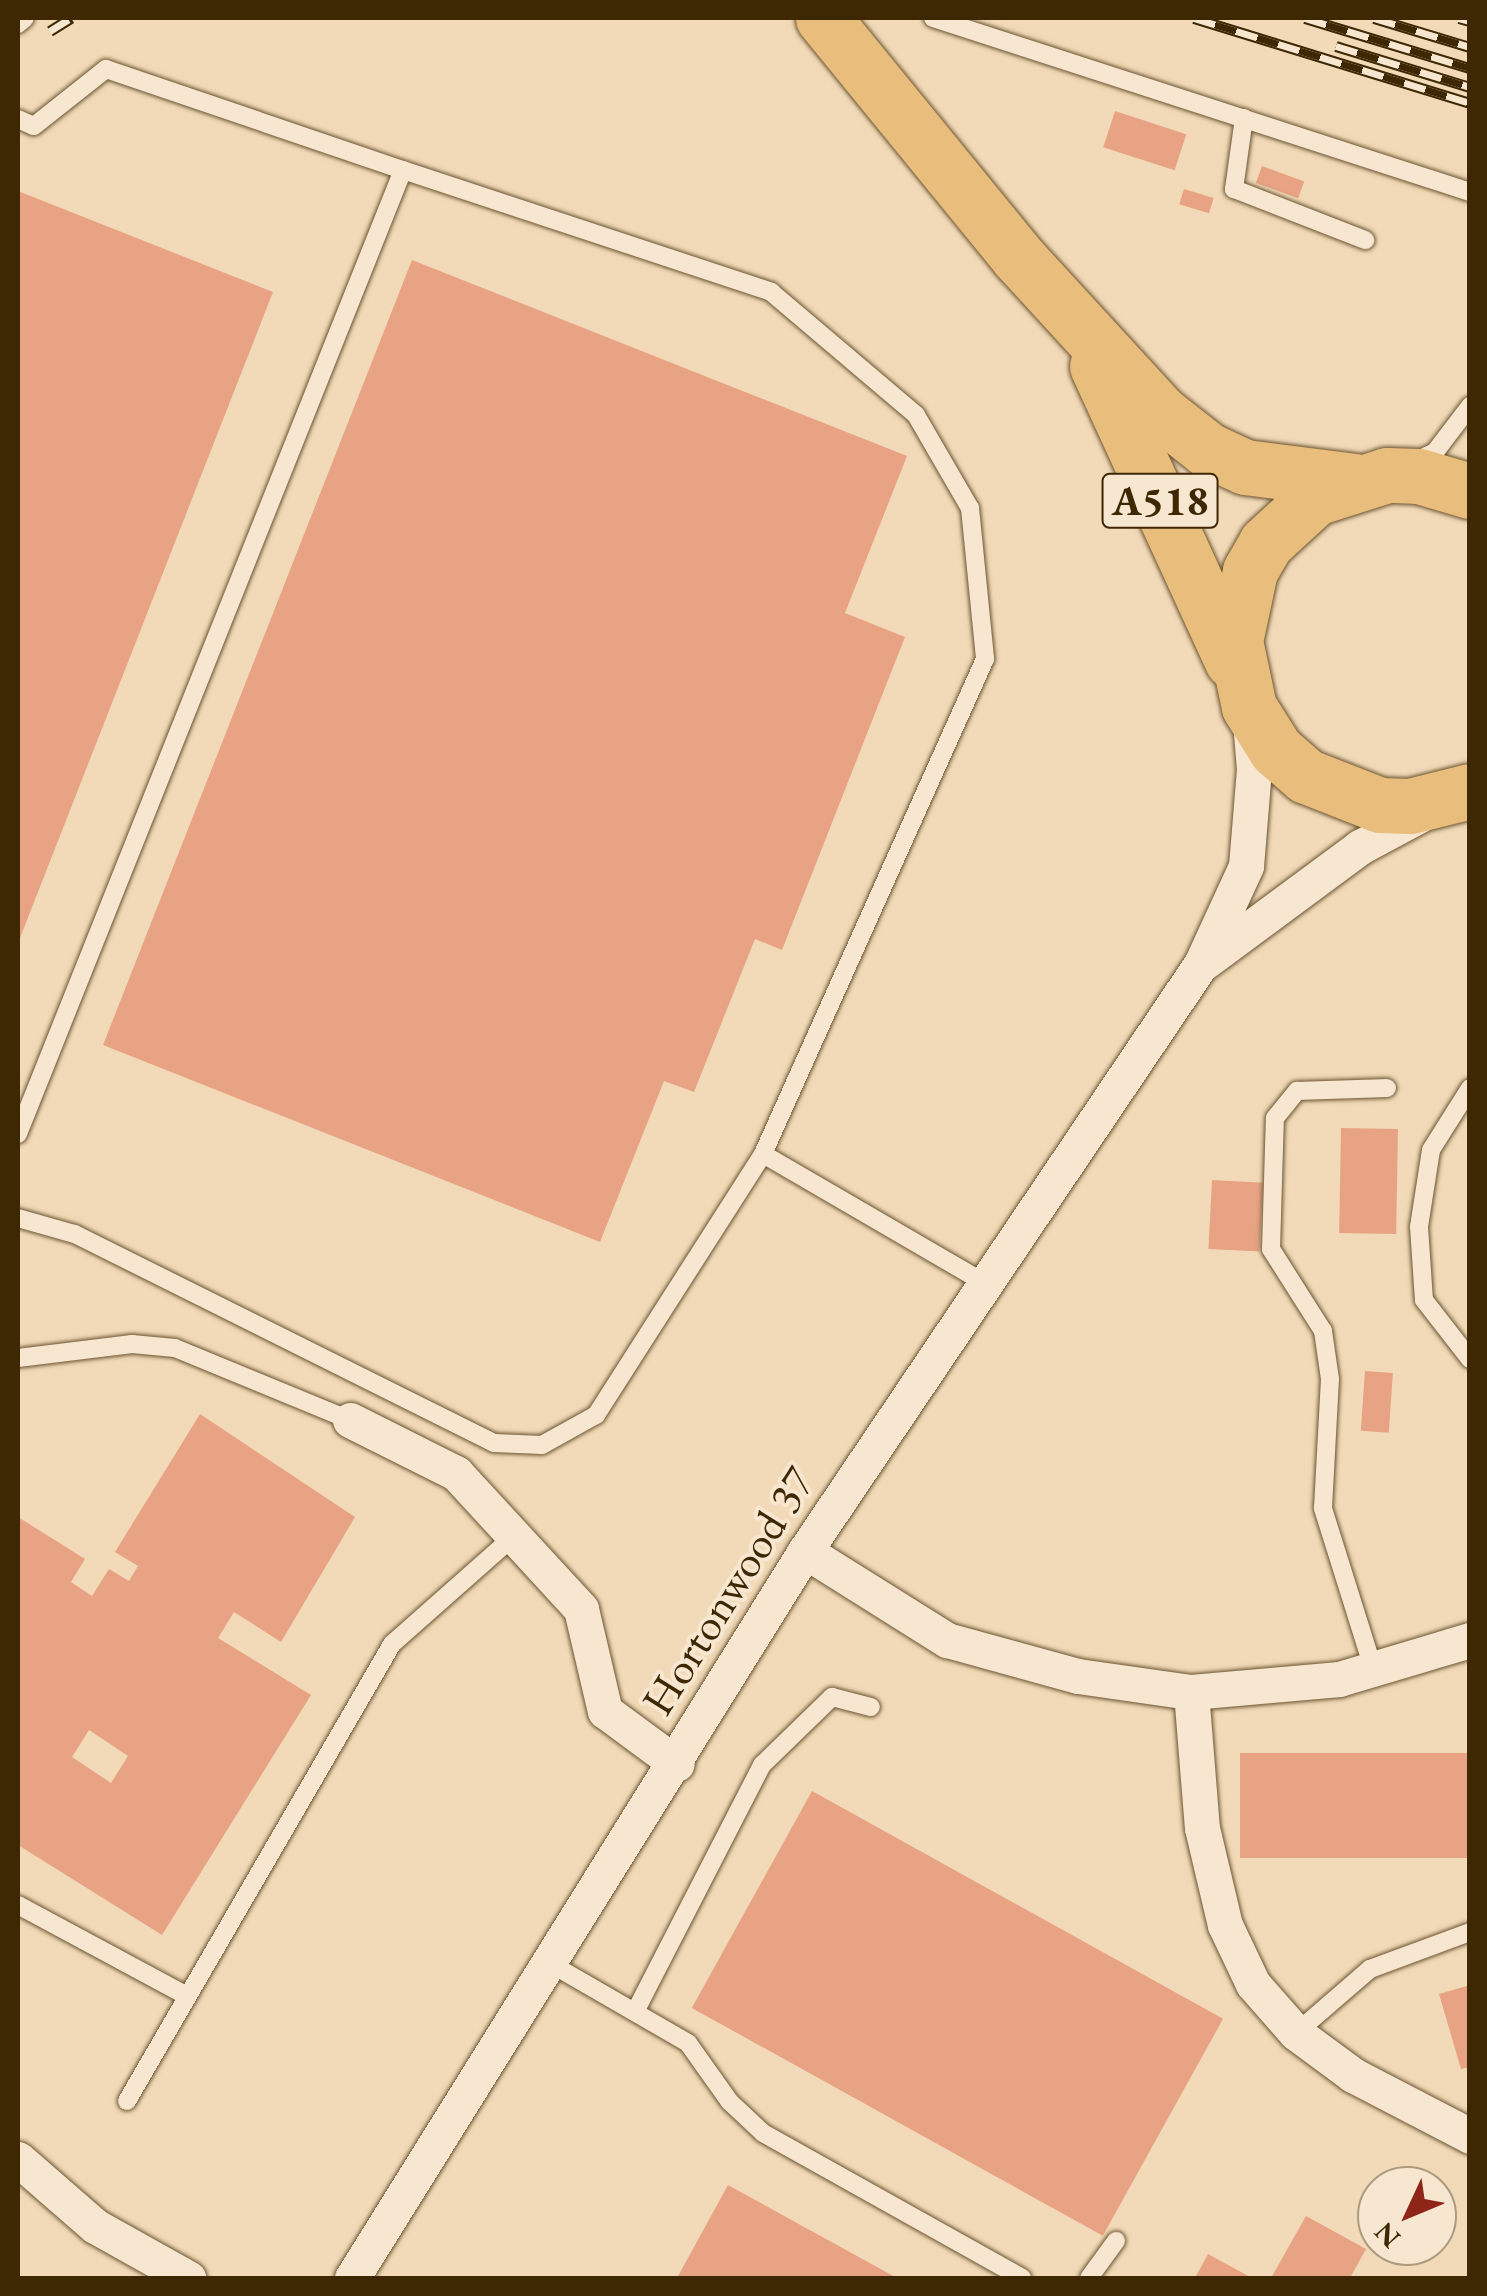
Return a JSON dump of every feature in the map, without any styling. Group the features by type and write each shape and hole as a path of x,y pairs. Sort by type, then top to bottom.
{"highway":[{"name":"A518","path":"823,18 884,86 1078,327 1161,414 1208,450 1245,467 1371,478"},
{"name":"A518","path":"1078,327 1244,692"},
{"path":"1459,795 1410,806 1341,795 1276,750 1244,692 1235,641 1241,595 1266,543 1315,498 1371,478 1419,476 1470,491"}],"street":[{"name":"Hortonwood 37","path":"352,2278 546,1960 676,1764 805,1551 1201,964 1246,866 1254,770 1244,692"},
{"name":"Hortonwood 37","path":"1201,964 1360,848 1459,795"},
{"path":"350,1420 456,1473 581,1608 605,1711 676,1764"},
{"path":"805,1551 947,1640 1078,1676 1191,1692 1339,1679 1470,1640"},
{"path":"1191,1692 1202,1828 1225,1926 1252,1984 1296,2033 1354,2075 1470,2136"},
{"path":"18,2159 95,2226 188,2278"}],"lane":[{"path":"18,24 25,18"},
{"path":"933,18 1470,192"},
{"path":"18,118 34,126 106,69 771,292 916,415 970,508 986,660 763,1154 596,1415 542,1445 494,1444 74,1234 18,1218"},
{"path":"1244,118 1234,189 1364,240"},
{"path":"18,1134 403,170"},
{"path":"1371,478 1435,452 1470,406"},
{"path":"1373,1668 1323,1508 1330,1379 1323,1332 1271,1249 1274,1118 1297,1092 1387,1088"},
{"path":"1470,1088 1431,1150 1419,1228 1424,1300 1470,1359"},
{"path":"763,1154 986,1283"},
{"path":"18,1358 132,1344 175,1348 350,1420"},
{"path":"127,2101 392,1644 514,1536"},
{"path":"636,2010 762,1764 832,1697 871,1707"},
{"path":"18,1905 187,1996"},
{"path":"1296,2033 1370,1969 1470,1932"},
{"path":"546,1960 688,2043 730,2102 764,2133 1022,2278"},
{"path":"1089,2278 1116,2241"}],"building":[{"path":"1115,111 1186,134 1175,170 1103,147"},
{"path":"1262,166 1304,181 1298,198 1256,183"},
{"path":"1184,189 1214,198 1209,213 1179,204"},
{"path":"18,191 273,292 18,943"},
{"path":"412,260 907,456 845,613 905,637 782,950 755,939 694,1092 664,1081 600,1242 103,1045"},
{"path":"1341,1128 1398,1129 1396,1234 1339,1233"},
{"path":"1212,1180 1263,1183 1259,1252 1208,1249"},
{"path":"1365,1371 1393,1373 1389,1433 1361,1431"},
{"path":"200,1414 355,1517 281,1642 234,1612 218,1638 311,1695 162,1935 18,1845 18,1517 85,1559 71,1582 92,1596 109,1569 129,1581 138,1566 115,1552","holes":["89,1730 128,1756 111,1783 72,1757"]},
{"path":"1240,1753 1470,1753 1470,1858 1240,1858"},
{"path":"812,1791 1223,2019 1103,2236 692,2008"},
{"path":"1470,1985 1470,2067 1461,2069 1439,1994"},
{"path":"728,2185 897,2278 677,2278"},
{"path":"1306,2216 1357,2244 1357,2265 1350,2278 1271,2278"},
{"path":"1208,2254 1252,2278 1195,2278"}],"railway":[{"path":"50,31 71,18"},
{"path":"1194,18 1470,103"},
{"path":"1305,18 1470,68"},
{"path":"1374,18 1470,47"},
{"path":"1459,18 1470,21"},
{"path":"1336,46 1470,87"}]}
